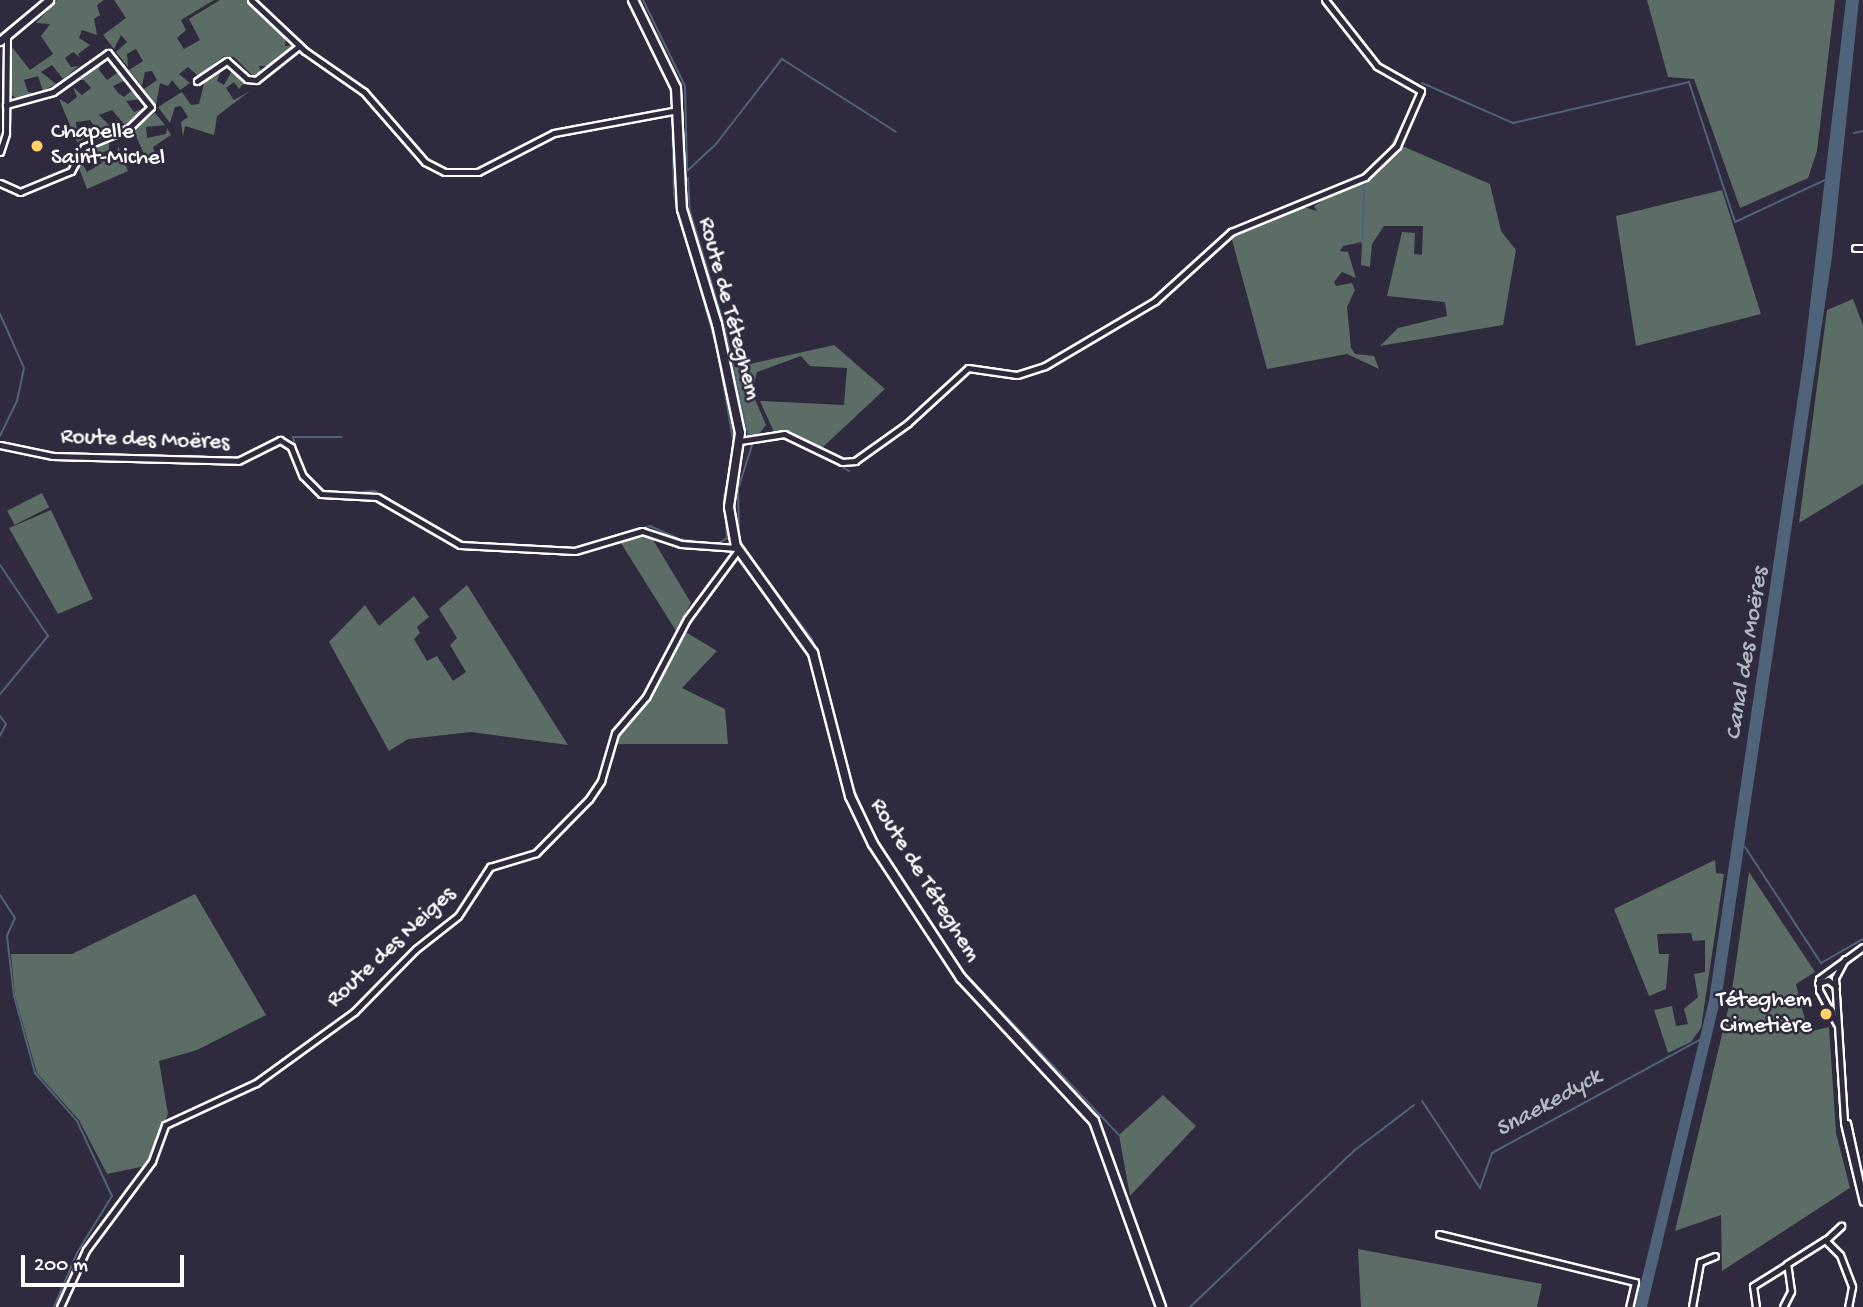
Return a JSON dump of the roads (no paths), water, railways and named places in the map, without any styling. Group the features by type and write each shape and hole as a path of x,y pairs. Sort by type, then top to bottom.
{"main road":[{"name":"Route de Téteghem","path":"633,0 670,68 678,110 682,209 718,329 740,440 729,507 738,549 813,653 850,796 873,844 964,982 1096,1124 1161,1307"}],"street":[{"path":"0,152 6,105 2,40 49,0"},
{"path":"251,0 299,46 364,92 425,162 453,174 485,170 549,134 678,110"},
{"path":"740,440 784,434 842,461 855,461 911,421 968,368 1017,374 1045,366 1155,301 1234,230 1365,177 1395,148 1421,91 1377,66 1325,0"},
{"path":"197,81 228,61 247,79 256,80 299,46"},
{"path":"0,183 20,192 71,171 83,147 130,128 151,107 110,53 51,93 6,105"},
{"path":"1855,248 1863,248"},
{"name":"Route des Moëres","path":"0,446 63,457 238,461 280,440 291,447 303,476 321,494 377,497 460,545 575,551 645,531 677,543 738,549"},
{"name":"Route des Neiges","path":"60,1307 89,1246 152,1161 165,1125 256,1083 361,1007 413,951 458,916 490,867 536,853 589,799 615,733 646,697 685,623 738,549"},
{"path":"1818,983 1863,947"},
{"path":"1845,959 1836,986 1843,1104 1863,1202 1853,1158"},
{"path":"1818,983 1826,980 1836,986"},
{"path":"1818,983 1838,1028"},
{"path":"1853,1158 1863,1155"},
{"path":"1756,1307 1754,1286 1826,1240 1841,1226"},
{"path":"1439,1234 1635,1282 1629,1307"},
{"path":"1826,1240 1840,1255 1852,1287 1848,1307"},
{"path":"1692,1307 1700,1262 1715,1256"},
{"path":"1783,1307 1791,1291 1786,1265"}],"water":[{"path":"1846,0 1859,0 1832,257 1723,988 1647,1307 1635,1307 1709,1000 1804,356"}],"waterway":[{"path":"643,0 685,86 687,170"},
{"path":"645,35 670,88 672,106"},
{"path":"687,171 716,144 782,59 896,132"},
{"path":"1422,83 1513,123 1689,82 1735,222 1825,180"},
{"path":"1363,174 1391,147 1413,104"},
{"path":"672,116 674,194 718,353 734,446"},
{"path":"1854,133 1863,131"},
{"path":"688,178 690,211 724,324 748,434 753,436"},
{"path":"1362,243 1364,181"},
{"path":"0,314 24,368 17,401 0,436"},
{"path":"298,456 293,437 342,437"},
{"path":"739,530 738,489 753,442"},
{"path":"717,544 727,538 724,498 733,452"},
{"path":"835,462 849,471"},
{"path":"302,468 311,480"},
{"path":"350,493 375,491 412,514"},
{"path":"594,543 650,526 679,539 708,543"},
{"path":"455,540 474,543"},
{"path":"752,561 812,639 850,779 871,830 961,969 1119,1135"},
{"path":"0,565 48,636 0,694"},
{"path":"0,716 6,724 0,736"},
{"name":"Snaekedyck","path":"1745,847 1821,963 1863,939"},
{"path":"0,895 15,918 7,936 14,996 35,1073 77,1121 112,1196 77,1253 54,1307"},
{"name":"Snaekedyck","path":"1422,1101 1480,1188 1492,1153 1701,1039"},
{"name":"Snaekedyck","path":"1190,1307 1355,1150 1414,1105"}],"place":[{"name":"Chapelle Saint-Michel","path":"37,146"},
{"name":"Téteghem Cimetière","path":"1826,1014"}],"water label":[{"name":"Canal des Moëres","path":"1748,654"}]}
